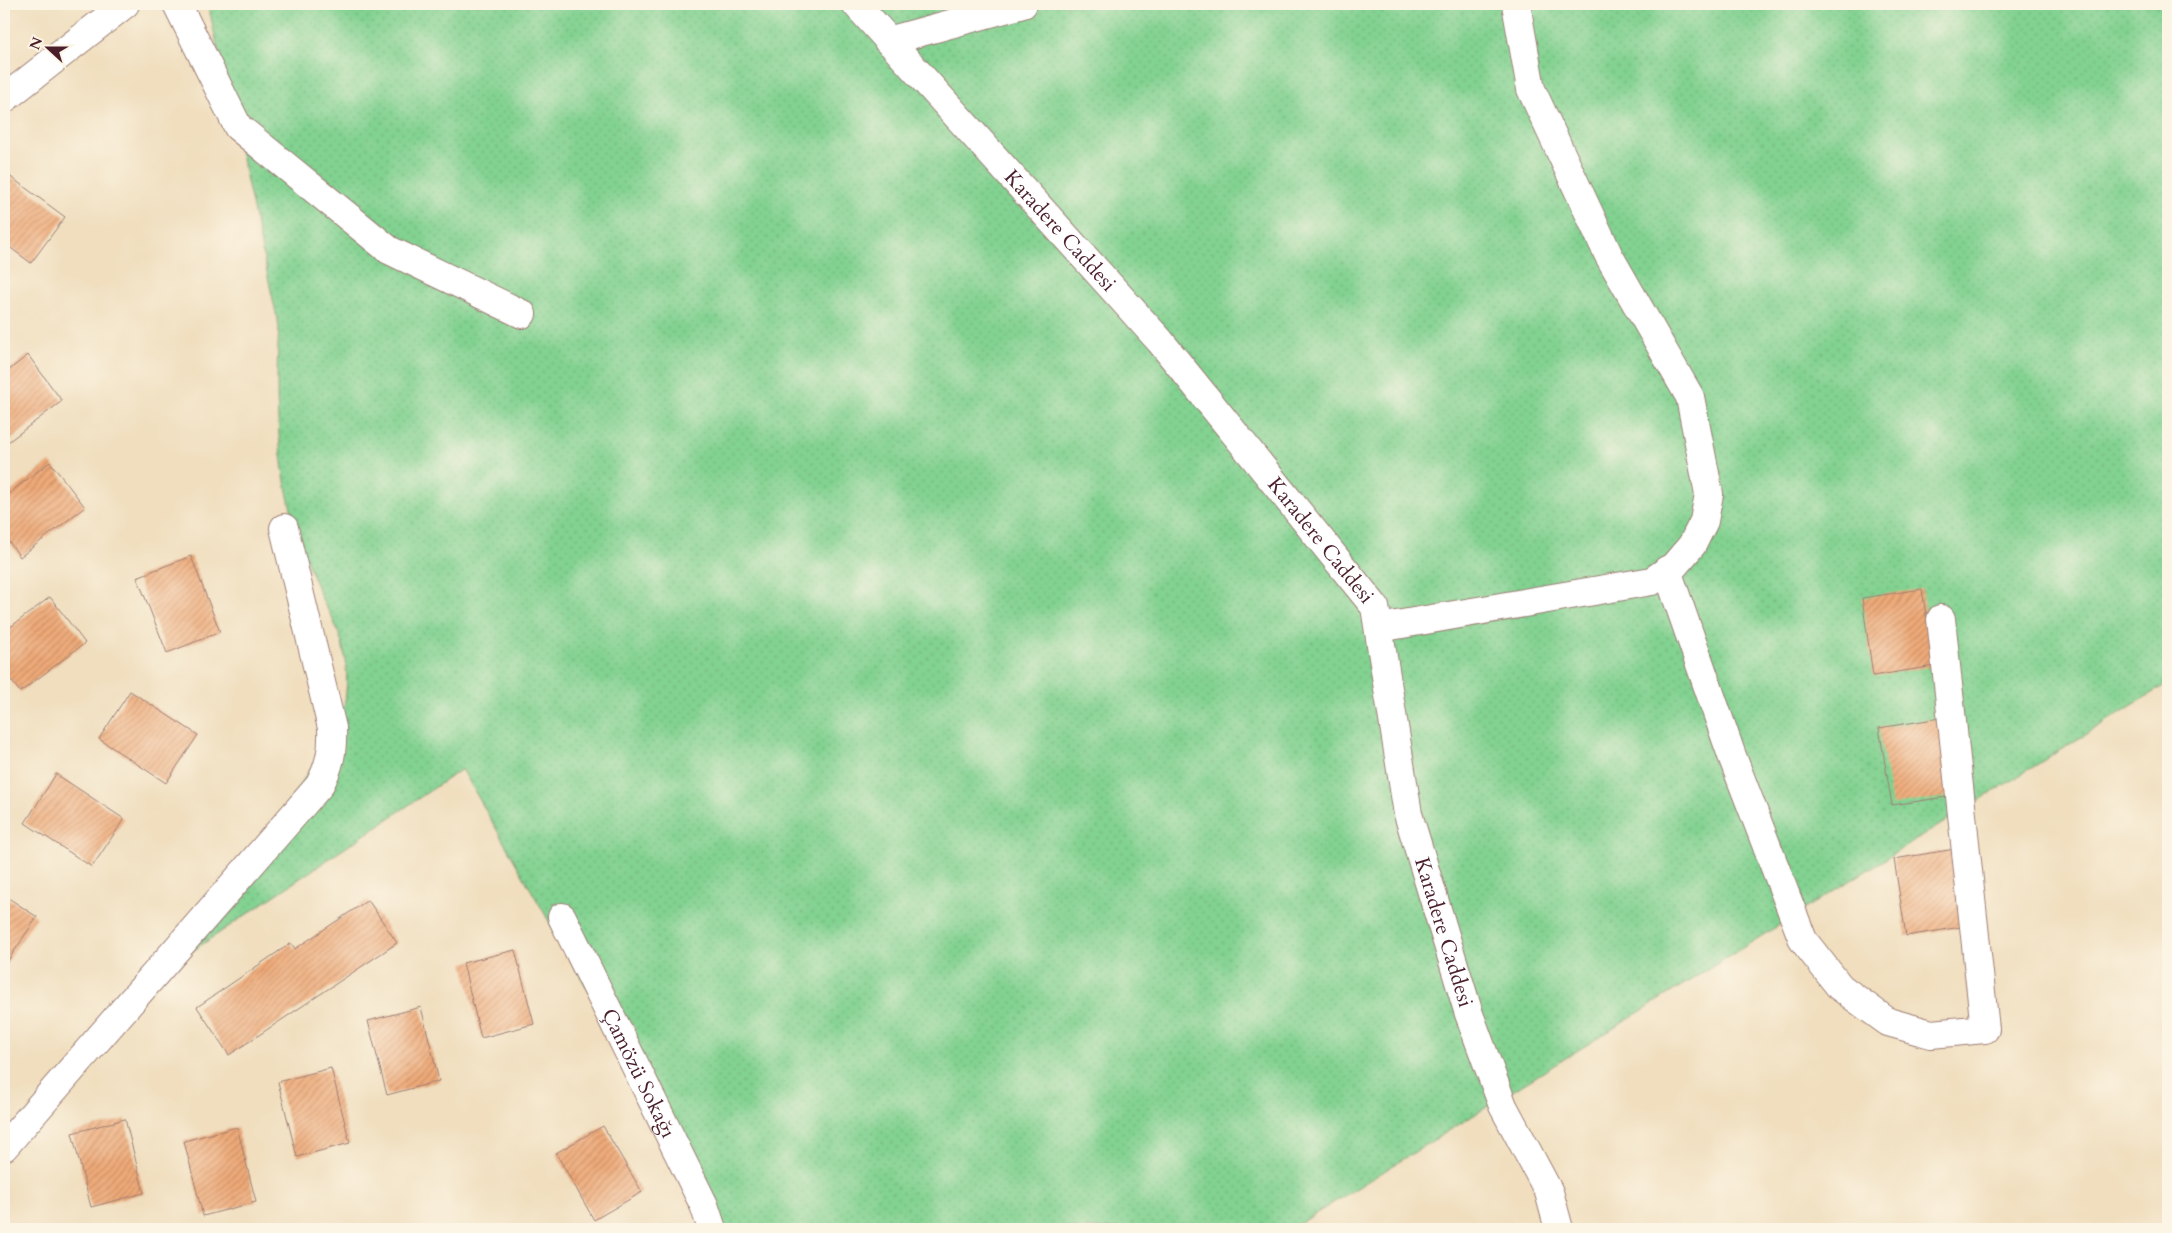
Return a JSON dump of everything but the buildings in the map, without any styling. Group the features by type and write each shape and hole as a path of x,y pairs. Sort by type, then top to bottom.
{"street":[{"path":"4,100 125,4"},
{"path":"177,4 238,127 389,250 522,314"},
{"name":"Karadere Caddesi","path":"856,4 1160,341 1375,607 1408,814 1469,1014 1503,1106 1549,1192 1559,1229"},
{"path":"888,41 1023,4"},
{"path":"1379,628 1652,581 1674,566 1692,545 1704,521 1710,494 1690,397 1609,256 1531,89 1516,4"},
{"path":"4,1147 319,786 326,774 333,745 332,728 284,528"},
{"path":"1667,570 1732,756 1803,940 1840,986 1888,1022 1931,1034 1986,1030 1941,619"},
{"name":"Çamözü Sokağı","path":"562,917 704,1204 712,1229"}],"green space":[{"path":"208,4 2168,4 2168,683 1291,1229 725,1229 462,769 188,954 339,726 343,713 347,674 346,661 339,635 306,560 288,496 278,424 277,375 279,327"}]}
